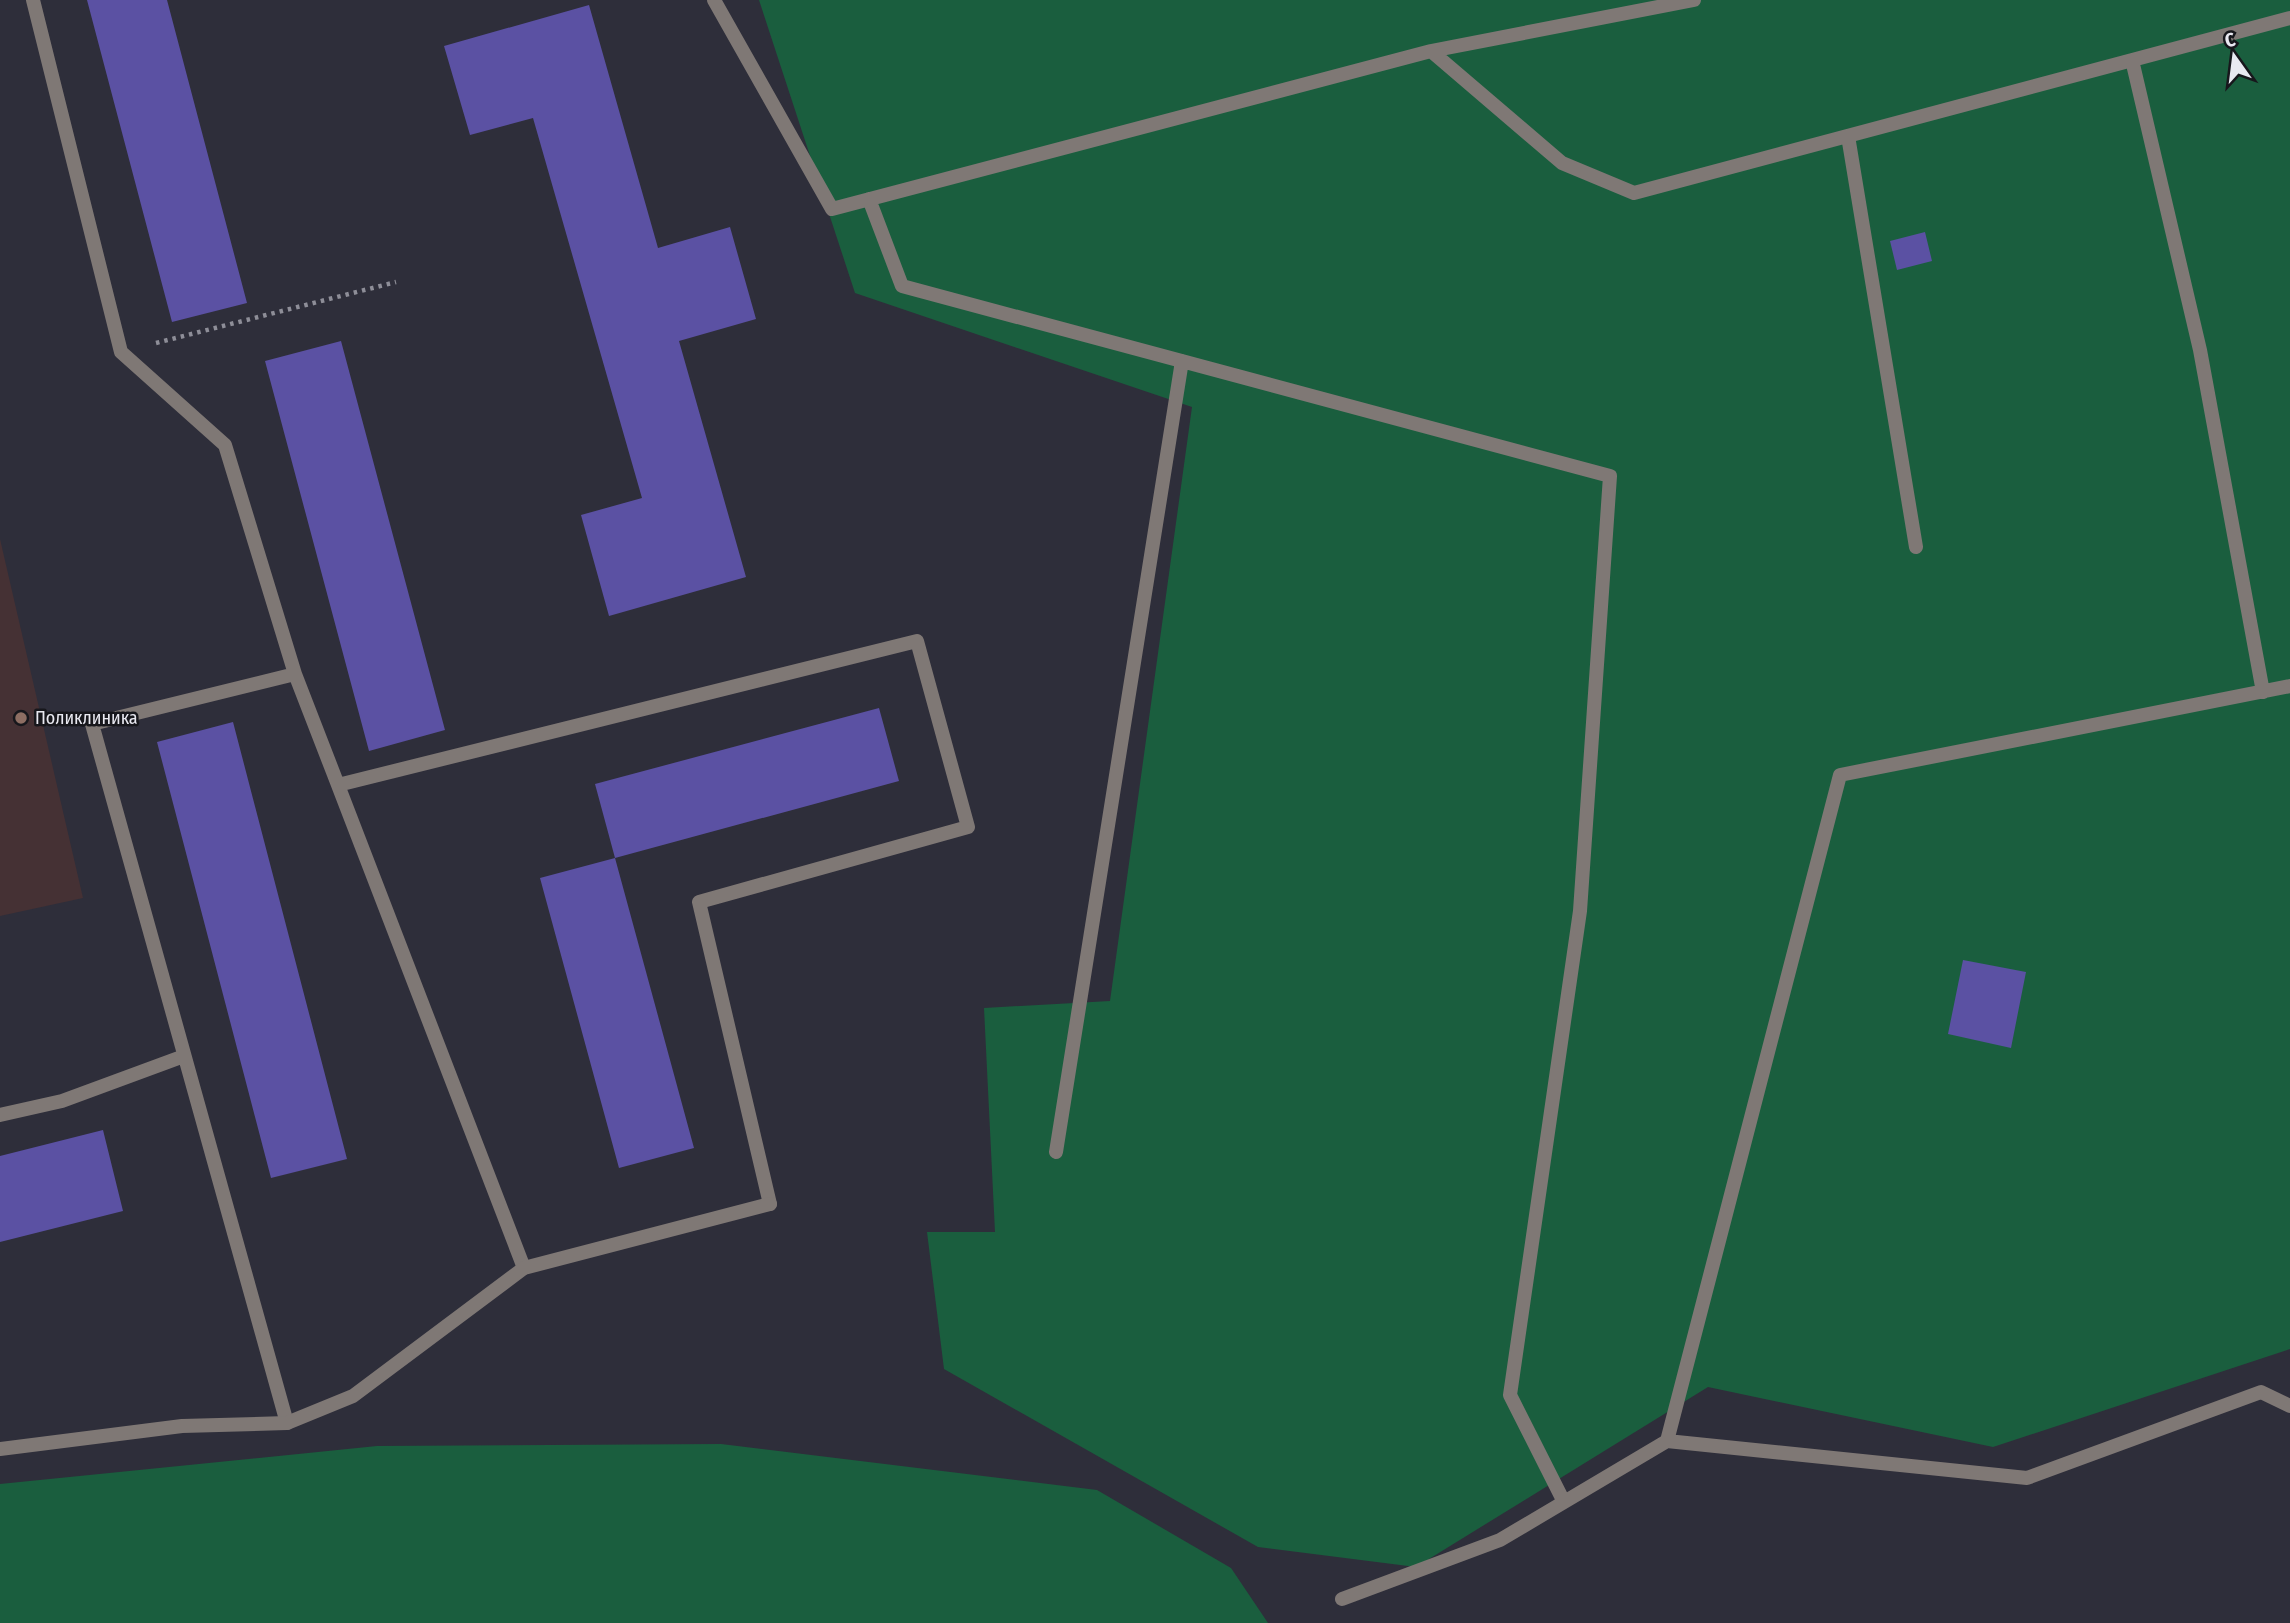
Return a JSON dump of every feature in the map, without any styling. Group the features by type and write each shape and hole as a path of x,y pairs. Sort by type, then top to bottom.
{"street":[{"path":"33,0 121,352 225,445 295,674 524,1268"},
{"path":"714,0 832,209 1432,51 1694,0"},
{"path":"1432,51 1562,163 1634,193 2290,18"},
{"path":"2132,60 2200,351 2263,692"},
{"path":"1848,136 1916,547"},
{"path":"869,199 902,286 1610,476 1580,911 1510,1395 1564,1502"},
{"path":"1056,1152 1182,361"},
{"path":"0,1449 182,1426 287,1423 354,1396 524,1268 770,1205 699,902 968,827 917,641 338,785"},
{"path":"287,1423 92,724 295,674"},
{"path":"1667,1441 1840,775 2290,686"},
{"path":"0,1115 62,1101 184,1056"},
{"path":"1342,1599 1500,1540 1667,1441 2027,1478 2261,1392 2290,1406"}],"path":[{"path":"121,352 396,282"}],"shaded area":[{"name":"Поликлиника","path":"0,539 83,898 0,916"}],"green space":[{"path":"759,0 2290,0 2290,1349 1993,1447 1708,1387 1416,1567 1258,1547 944,1369 927,1232 995,1232 984,1008 1110,1001 1192,407 855,293"},
{"path":"721,1444 1097,1490 1231,1568 1268,1623 0,1623 0,1484 377,1446"}],"building":[{"path":"87,0 167,0 247,303 172,322"},
{"path":"589,5 658,248 730,227 756,319 679,341 746,577 609,616 581,515 642,498 533,118 470,135 444,46"},
{"path":"1925,232 1932,261 1897,270 1890,241"},
{"path":"341,341 445,730 369,751 265,361"},
{"path":"879,708 899,781 615,858 595,784"},
{"path":"233,722 347,1159 271,1178 157,742"},
{"path":"615,858 694,1148 619,1168 540,878"},
{"path":"1963,960 2026,972 2011,1048 1948,1034"},
{"path":"103,1130 123,1211 0,1242 0,1156"}],"place":[{"name":"Поликлиника","path":"21,718"}]}
